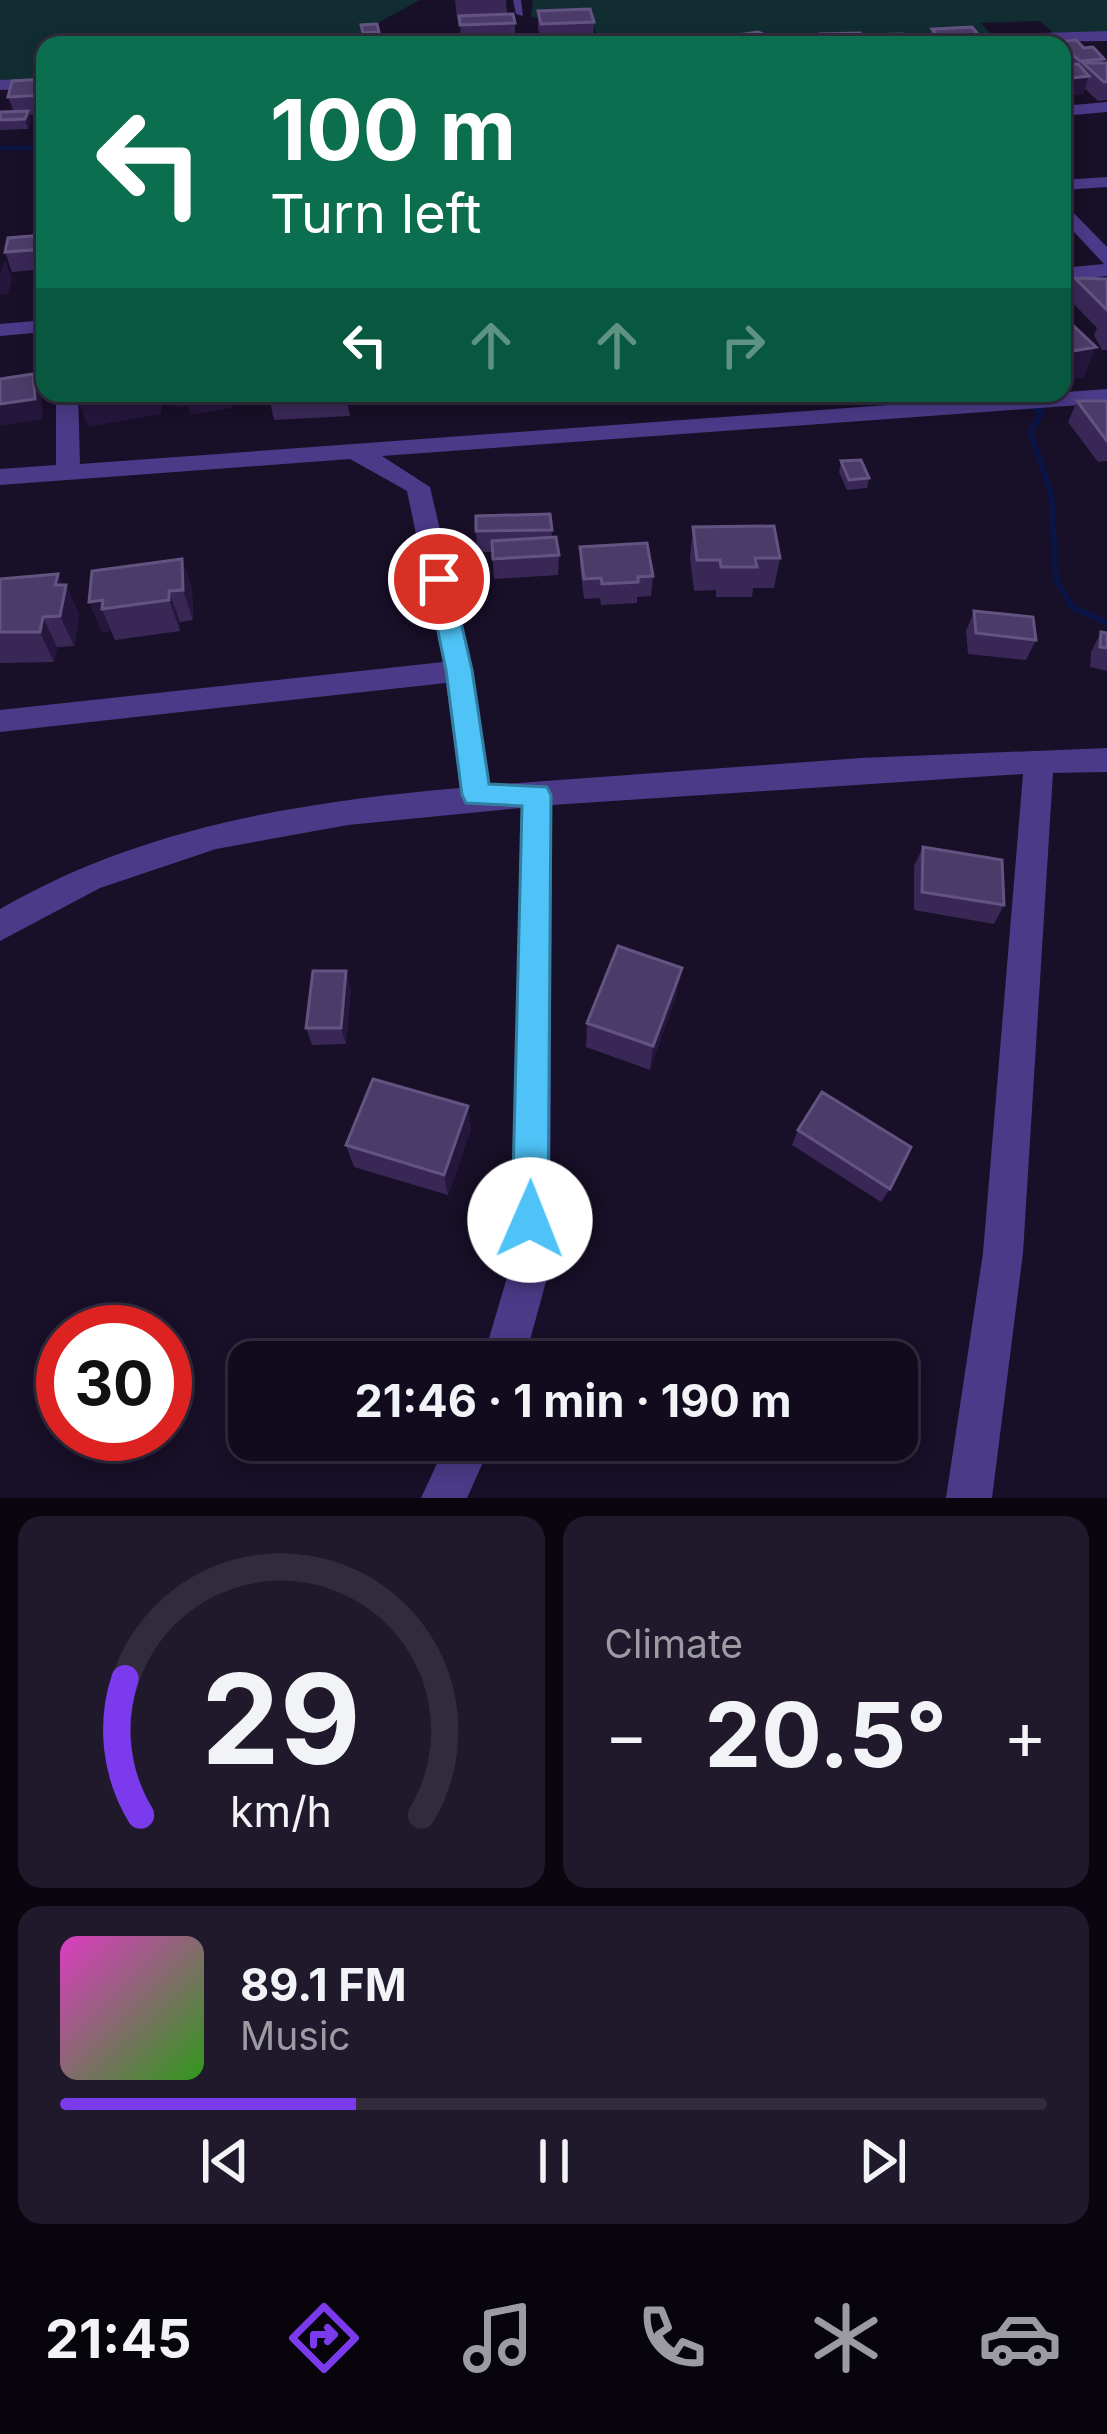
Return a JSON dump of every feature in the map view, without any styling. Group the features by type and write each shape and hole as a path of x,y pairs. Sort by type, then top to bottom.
{"street":[{"path":"1099,36 1107,52"},
{"path":"0,85 36,83"},
{"path":"1071,109 1107,106"},
{"path":"1071,184 1107,182"},
{"path":"1071,217 1107,259"},
{"path":"1071,273 1107,270"},
{"path":"0,329 36,327"},
{"path":"1082,366 1106,398"},
{"path":"1071,400 1106,398"},
{"path":"68,402 68,471"},
{"path":"0,477 1033,402"},
{"path":"418,487 454,442"},
{"path":"352,450 418,487 459,670 476,795"},
{"path":"0,721 459,670"},
{"path":"0,926 87,878 213,838 341,811 476,795 1107,760"},
{"path":"969,1498 1003,1253 1039,761"},
{"path":"509,1341 530,1267 537,795"},
{"path":"444,1498 461,1461"}],"lane":[{"path":"517,0 520,14"}],"green space":[{"path":"0,0 420,0 361,32 362,36 36,36 36,80 0,82"},
{"path":"533,0 1107,0 1107,31 1053,33 1040,21 981,23 993,36 598,36 592,24 531,17"}],"building":[{"path":"590,9 594,22 541,24 538,11"},
{"path":"513,14 515,23 460,25 459,16"},
{"path":"377,24 379,32 363,33 361,25"},
{"path":"972,27 979,36 937,36 932,29"},
{"path":"860,33 862,36 822,36"},
{"path":"1071,41 1093,47 1104,59 1080,61 1071,54"},
{"path":"1083,63 1107,63 1107,82 1104,82"},
{"path":"1071,64 1078,64 1089,76 1071,78"},
{"path":"36,80 36,95 8,97 12,81"},
{"path":"28,111 25,119 0,120 0,112"},
{"path":"36,236 36,250 5,252 8,238"},
{"path":"1075,278 1107,279 1107,310"},
{"path":"1071,323 1096,347 1071,351"},
{"path":"33,374 35,399 0,404 0,379"},
{"path":"1077,401 1107,401 1107,441"},
{"path":"861,460 869,478 849,480 841,461"},
{"path":"550,514 552,530 476,531 476,516"},
{"path":"774,526 780,558 755,558 757,567 721,567 720,560 697,560 693,527"},
{"path":"556,537 559,555 493,559 492,541"},
{"path":"647,543 653,576 638,577 638,582 602,584 601,578 584,579 580,547"},
{"path":"182,559 183,590 169,591 169,600 102,609 103,600 89,602 92,571"},
{"path":"58,574 55,585 66,585 60,616 43,617 40,632 0,632 0,579"},
{"path":"974,611 1033,617 1036,640 976,633"},
{"path":"1101,632 1107,633 1107,648 1100,647"},
{"path":"923,847 1002,860 1004,905 922,892"},
{"path":"618,946 682,968 653,1046 587,1023"},
{"path":"313,971 346,971 341,1028 306,1028"},
{"path":"373,1079 468,1106 444,1175 346,1145"},
{"path":"822,1092 911,1147 890,1189 798,1130"}],"waterway":[{"path":"0,148 36,148"},
{"path":"1024,402 1035,408"},
{"path":"1029,405 1042,412 1030,432 1051,492 1056,579 1072,607 1107,623"}],"route":[{"path":"439,579 459,670 476,795 537,795 530,1220"}]}
